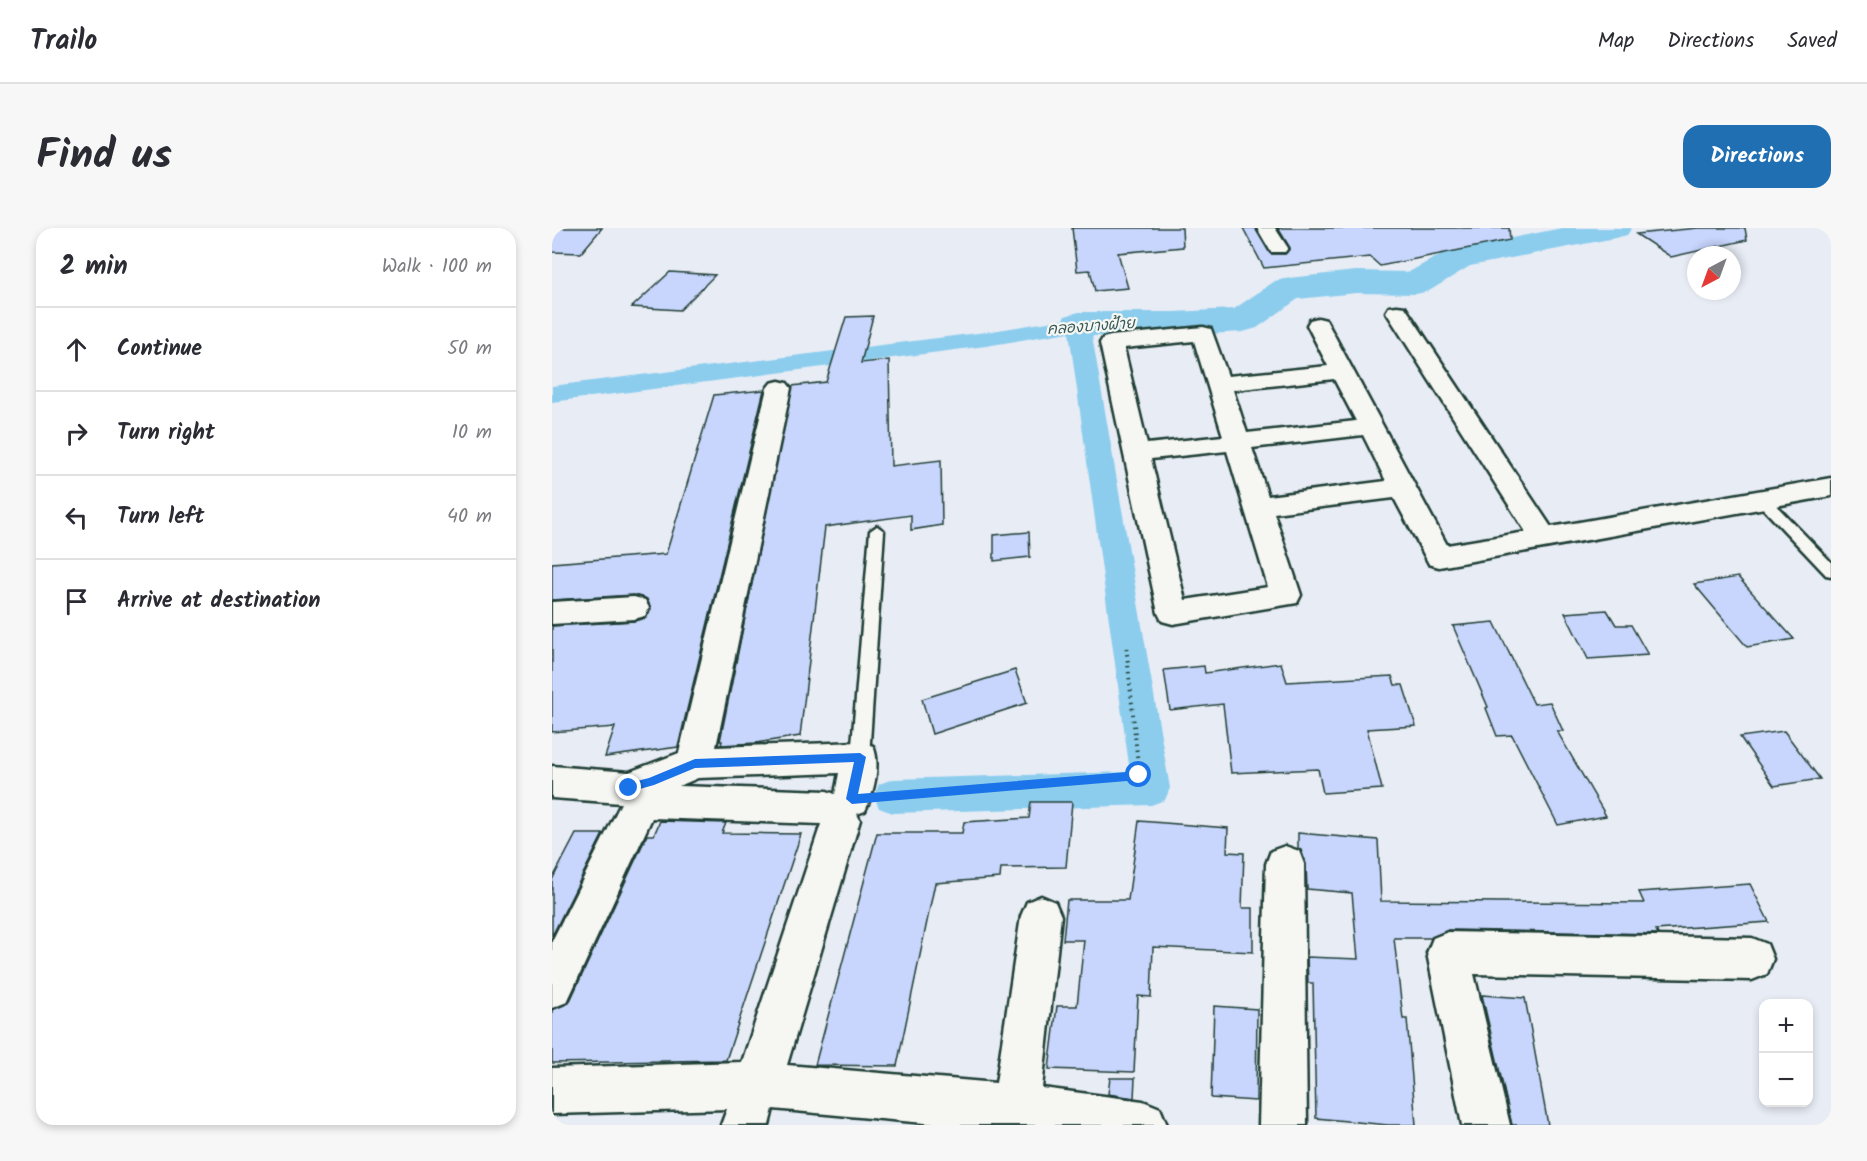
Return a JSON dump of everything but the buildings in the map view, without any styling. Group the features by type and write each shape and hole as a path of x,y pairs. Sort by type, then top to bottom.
{"street":[{"path":"1266,228 1278,248"},
{"path":"1397,312 1544,538"},
{"path":"1318,325 1439,557 1831,487"},
{"path":"1203,334 1237,442 1286,595 1173,613 1111,343 1203,334"},
{"path":"1219,384 1343,371"},
{"path":"695,763 779,388"},
{"path":"1136,453 1371,427"},
{"path":"1258,506 1403,488"},
{"path":"552,613 634,608"},
{"path":"552,987 646,791 695,763 860,757 852,799"},
{"path":"552,782 827,808 835,811 841,820 751,1105"},
{"path":"1283,1125 1285,864"},
{"path":"1015,1117 1041,916"},
{"path":"1486,1125 1448,953 1752,959"},
{"path":"552,1091 751,1105 1143,1125"}],"lane":[{"path":"1762,499 1831,571"},
{"path":"860,757 877,531"}],"path":[{"path":"852,799 1139,775 1126,644"}],"waterway":[{"name":"คลองบางฝ้าย","path":"1079,324 1173,324 1243,320 1288,289 1356,282 1416,283 1459,258 1615,228"},
{"path":"552,394 986,339 1079,324 1151,788 893,796"}],"route":[{"path":"629,788 650,782 695,763 860,757 852,799 1139,775"}]}
